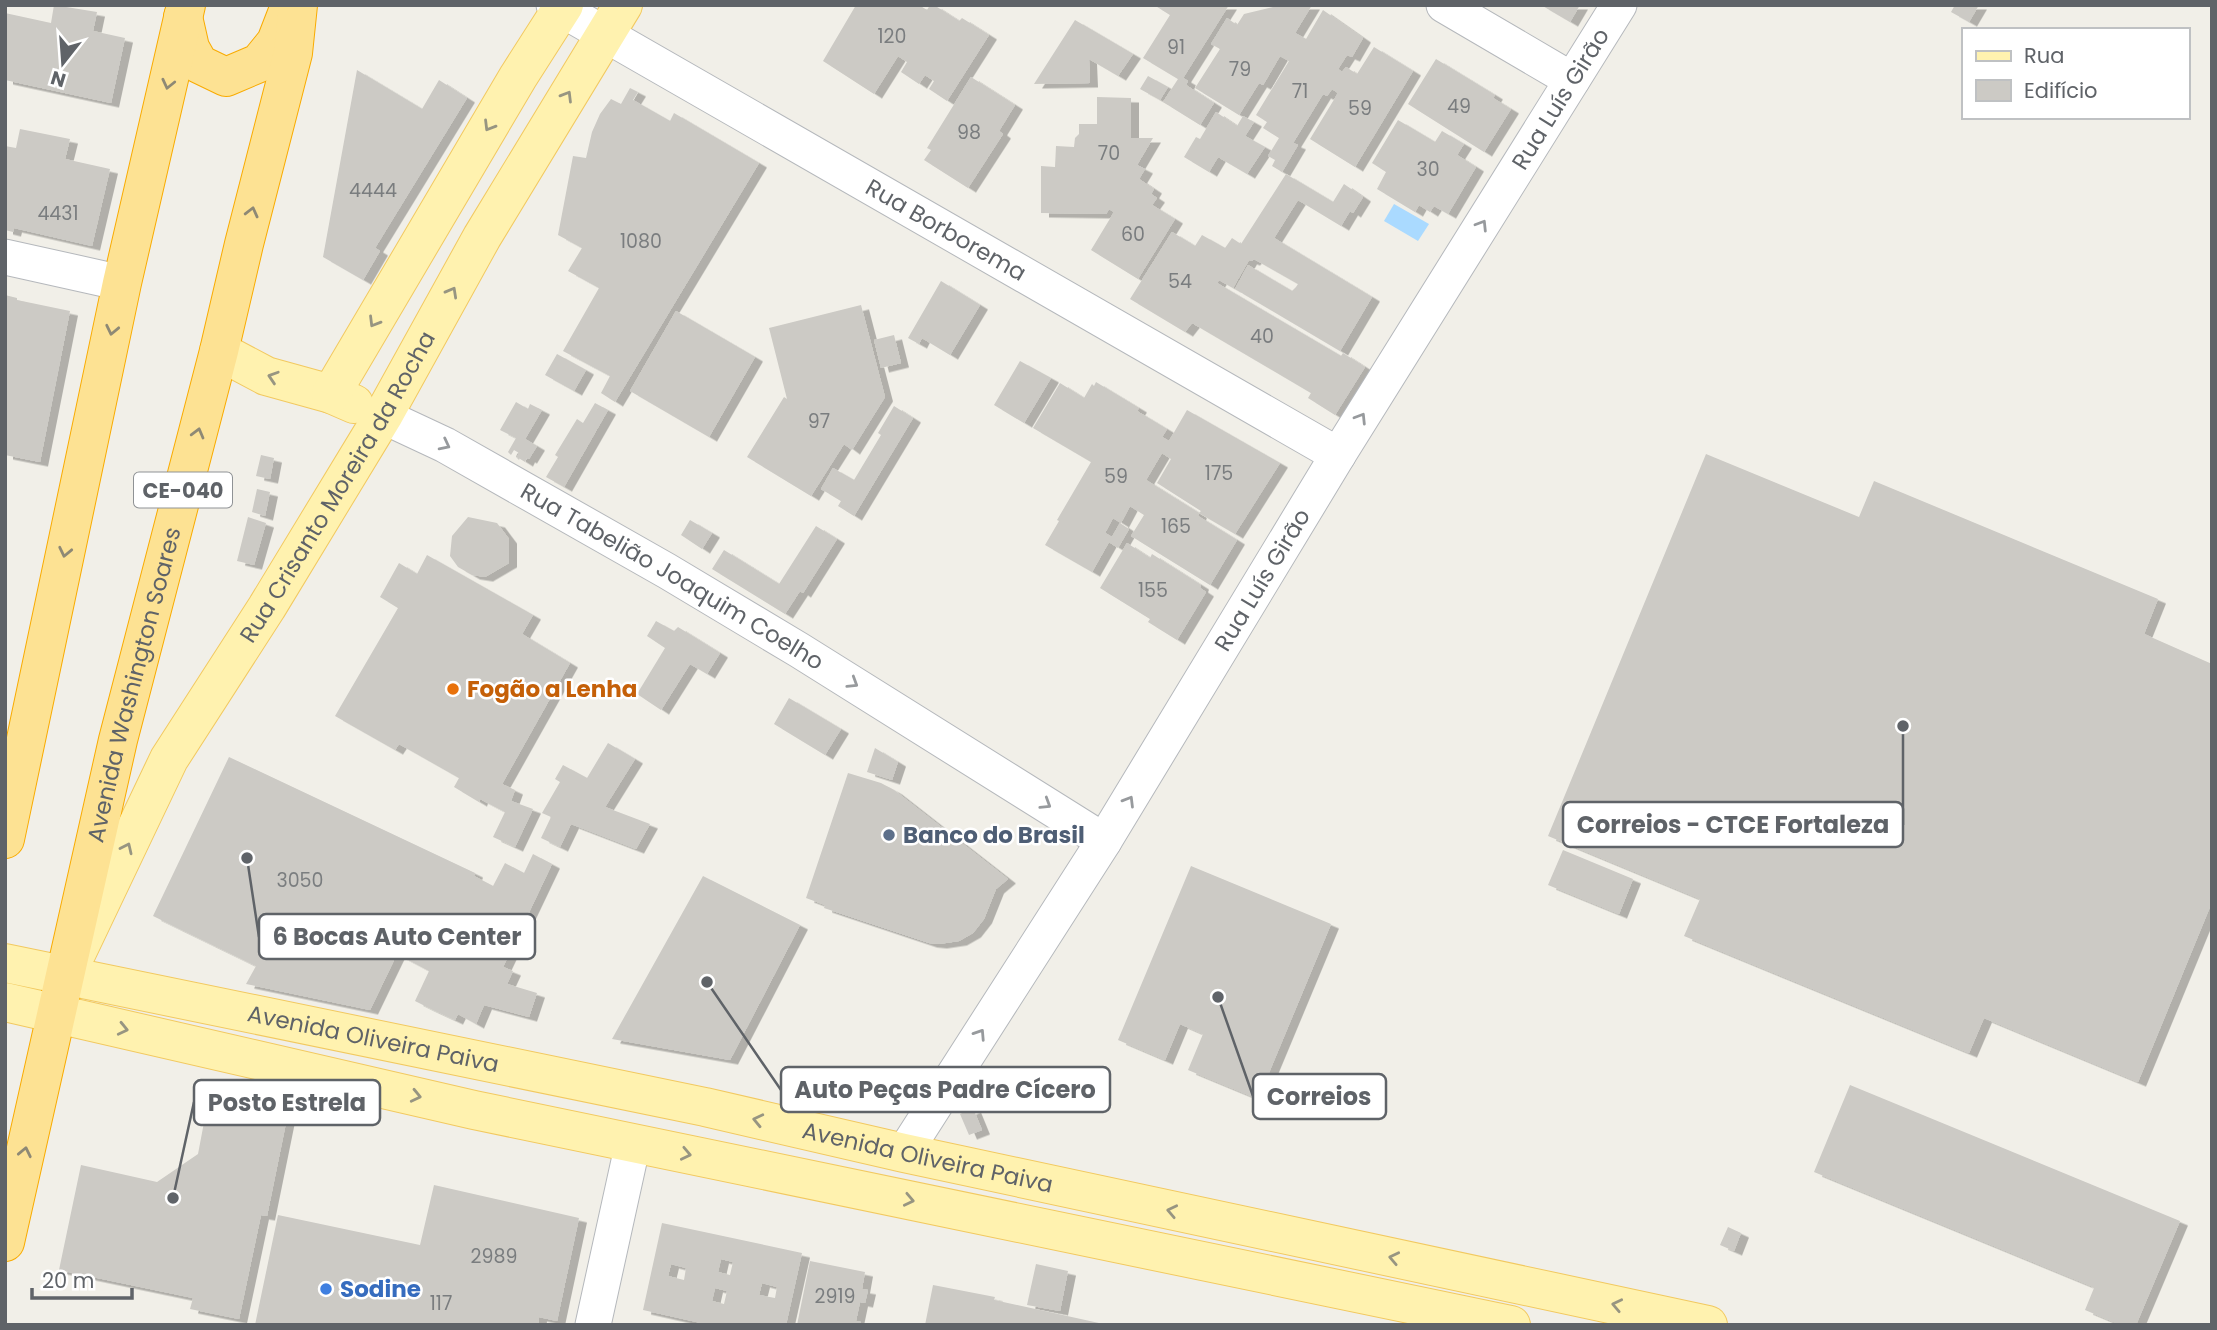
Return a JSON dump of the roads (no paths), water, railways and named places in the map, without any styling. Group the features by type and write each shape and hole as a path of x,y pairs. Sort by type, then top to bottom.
{"highway":[{"path":"184,11 190,48 200,64 226,78 259,63 276,42 291,5"},
{"name":"Avenida Washington Soares","path":"5,1242 118,740 293,53 298,5"},
{"path":"5,839 122,283 184,11"}],"main road":[{"path":"331,394 560,7"},
{"name":"Rua Crisanto Moreira da Rocha","path":"65,975 169,759 267,607 383,416 482,237 614,20"},
{"name":"Rua Tabelião Joaquim Coelho","path":"219,351 266,376 331,394 383,416"},
{"name":"Avenida Oliveira Paiva","path":"5,963 705,1107 904,1153 1707,1325"},
{"name":"Avenida Oliveira Paiva","path":"5,1002 474,1110 1392,1312 1511,1325"}],"street":[{"path":"1444,5 1572,80"},
{"name":"Rua Luís Girão","path":"904,1153 1104,841 1338,455 1619,5"},
{"name":"Rua Borborema","path":"560,7 614,20 1338,455"},
{"path":"5,257 122,283"},
{"name":"Rua Tabelião Joaquim Coelho","path":"383,416 445,445 667,571 799,650 1104,841"},
{"path":"593,1325 633,1143"}],"water":[{"path":"1394,204 1429,224 1418,241 1384,221"}],"place":[{"name":"Fogão a Lenha","path":"453,689"},
{"name":"Correios - CTCE Fortaleza","path":"1903,726"},
{"name":"Banco do Brasil","path":"889,835"},
{"name":"6 Bocas Auto Center","path":"247,858"},
{"name":"Auto Peças Padre Cícero","path":"707,982"},
{"name":"Correios","path":"1218,997"},
{"name":"Posto Estrela","path":"173,1198"},
{"name":"Sodine","path":"326,1289"}]}
